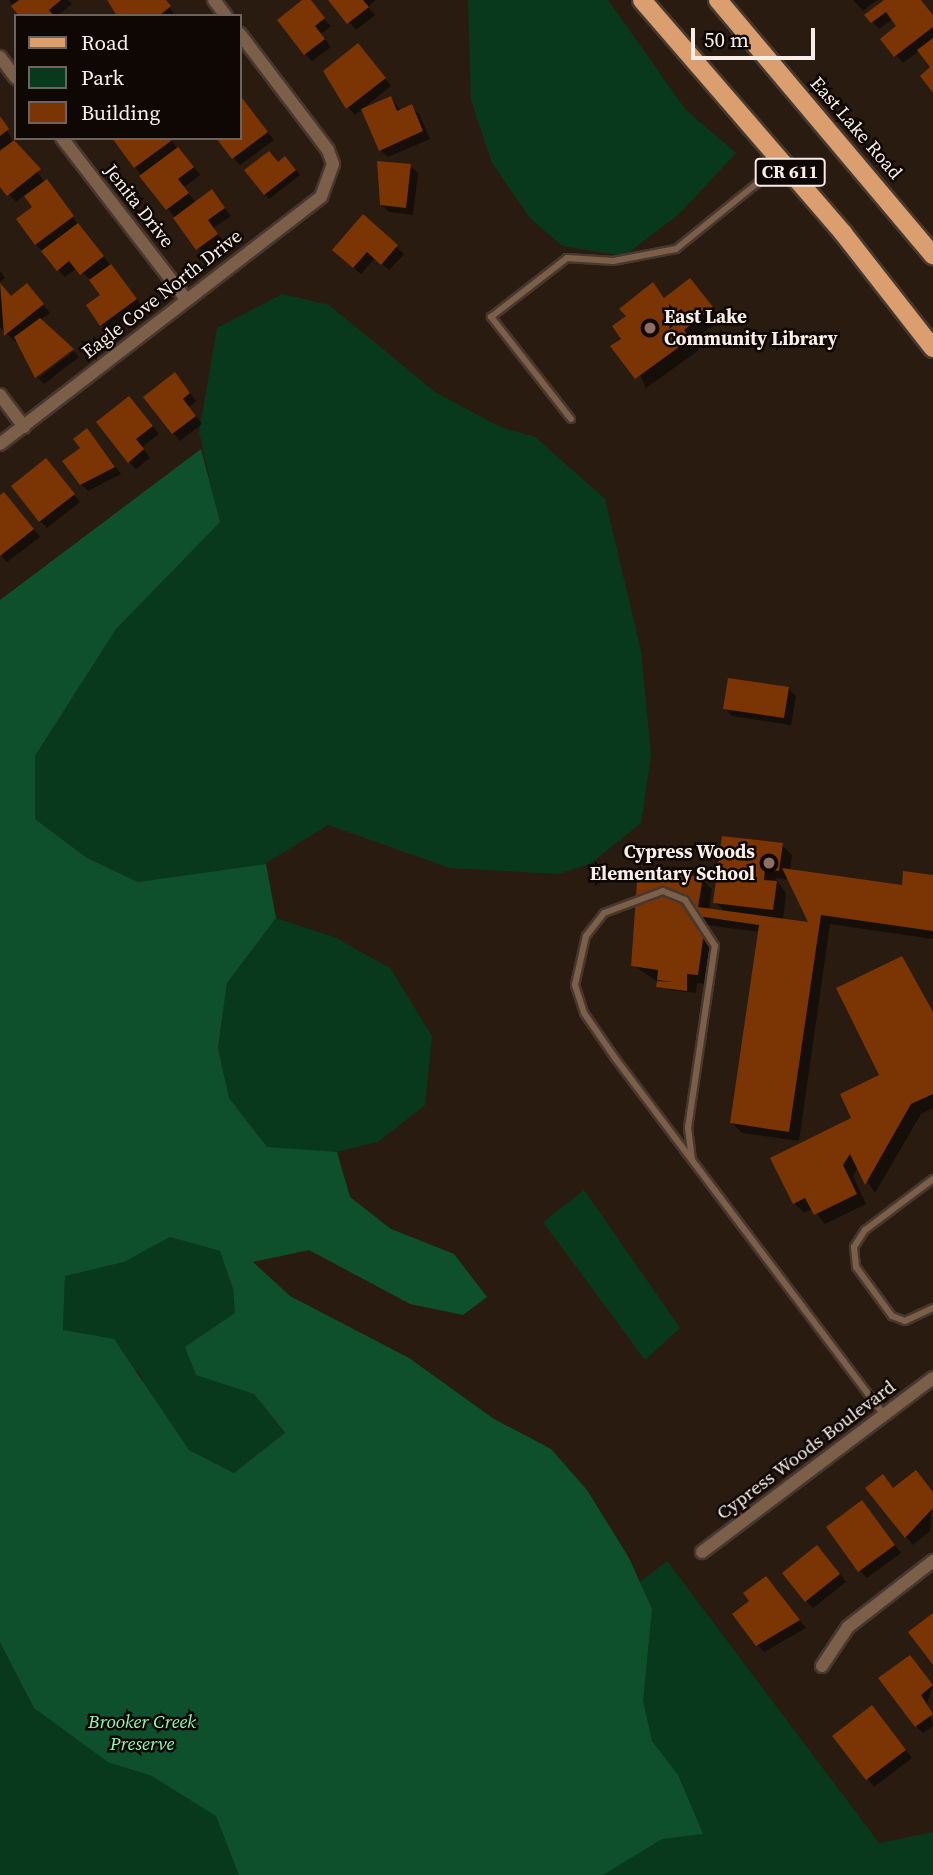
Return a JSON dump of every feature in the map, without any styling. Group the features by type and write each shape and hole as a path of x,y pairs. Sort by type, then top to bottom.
{"main road":[{"name":"CR 611","path":"642,0 782,163 933,348"},
{"name":"East Lake Road","path":"718,0 933,255"}],"street":[{"path":"220,8 232,0"},
{"name":"Eagle Cove North Drive","path":"0,444 185,298 321,197 333,164 242,37"},
{"path":"0,57 14,75"},
{"name":"Jenita Drive","path":"64,140 185,298"},
{"path":"0,396 24,427"},
{"name":"Cypress Woods Boulevard","path":"702,1552 933,1378"},
{"path":"822,1666 848,1627 933,1561"}],"lane":[{"path":"572,419 491,317 567,258 613,261 676,249 782,163"},
{"path":"692,1160 688,1128 715,946 685,900 663,891 604,913 586,936 575,985 584,1013 692,1160 884,1415"},
{"path":"933,1179 865,1230 854,1247 856,1267 892,1316 905,1321 933,1308"}],"green space":[{"path":"468,0 608,0 685,109 736,153 679,214 624,256 562,246 530,218 492,163 471,100"},
{"path":"282,294 329,305 435,392 500,427 535,437 605,499 641,651 651,755 641,823 590,864 558,874 450,868 328,825 258,868 138,882 87,858 35,819 35,756 116,629 219,522 199,432 217,328"},
{"path":"201,449 220,522 116,629 35,756 35,819 87,858 138,882 266,864 276,918 227,983 218,1048 229,1098 267,1147 337,1152 350,1197 391,1229 454,1254 487,1297 463,1315 410,1304 309,1250 253,1262 290,1296 409,1358 494,1419 551,1449 587,1490 629,1558 652,1609 643,1701 652,1741 678,1775 703,1834 662,1839 603,1875 239,1875 216,1816 152,1776 108,1762 34,1708 0,1642 0,600","holes":["170,1237 220,1251 233,1289 235,1313 185,1347 196,1375 254,1394 285,1433 234,1473 189,1450 114,1339 63,1330 65,1276 124,1262"]},
{"path":"276,918 334,937 390,968 432,1036 425,1105 378,1142 327,1154 267,1147 229,1098 218,1048 227,983"},
{"path":"584,1190 680,1328 645,1360 543,1222"},
{"path":"170,1237 220,1251 233,1289 235,1313 186,1347 197,1375 254,1394 285,1434 234,1473 189,1450 155,1407 139,1372 63,1331 65,1276 124,1262"},
{"name":"Brooker Creek Preserve","path":"0,1307 367,1793 667,1561 879,1843 933,1832 933,1875 0,1875"}],"building":[{"path":"19,0 61,0 49,10 52,14 17,14 11,6"},
{"path":"107,0 166,0 171,6 161,14 116,14"},
{"path":"302,0 311,0 325,18 315,26 325,39 304,55 277,20"},
{"path":"328,0 363,0 369,7 347,24"},
{"path":"884,0 921,0 933,15 933,27 894,57 880,39 896,26 886,12 871,23 864,15"},
{"path":"933,38 933,93 920,76 930,67 917,50"},
{"path":"358,43 386,78 346,109 323,71"},
{"path":"391,96 397,111 412,104 423,131 379,151 361,109"},
{"path":"242,98 268,132 232,159 218,140 242,140"},
{"path":"0,116 9,129 0,136"},
{"path":"14,140 41,169 7,196 0,187 0,151"},
{"path":"113,140 170,140 171,141 134,168"},
{"path":"178,147 194,167 178,179 189,193 166,210 139,176"},
{"path":"269,151 278,162 285,156 296,170 264,195 244,170"},
{"path":"377,161 411,164 406,208 380,205"},
{"path":"47,179 74,216 35,245 16,219 32,207 24,196"},
{"path":"212,189 225,208 208,220 218,234 196,250 173,218"},
{"path":"363,214 398,245 381,265 367,252 353,268 332,250"},
{"path":"78,223 104,256 80,275 69,261 57,271 41,251"},
{"path":"111,264 137,299 100,326 86,305 100,295 89,280"},
{"name":"East Lake Community Library","path":"690,278 713,307 684,330 690,339 635,379 610,346 621,339 612,326 626,316 619,309 653,282 664,298"},
{"path":"0,283 11,296 27,283 44,304 4,336"},
{"path":"40,318 74,349 35,378 14,337"},
{"path":"175,372 190,393 183,399 196,416 172,434 143,397"},
{"path":"129,396 153,426 136,439 144,449 128,463 96,422"},
{"path":"87,428 115,467 80,485 62,461 80,448 73,439"},
{"path":"46,458 75,494 39,522 11,486"},
{"path":"4,492 34,529 0,556 0,495"},
{"path":"728,678 789,687 784,718 723,709"},
{"path":"722,836 783,843 779,871 765,869 764,880 777,881 773,910 713,903"},
{"path":"638,868 703,877 698,907 808,922 782,868 902,885 903,871 933,875 933,931 821,915 789,1132 730,1123 759,925 697,916 696,923 705,925 698,975 687,974 687,991 656,987 657,981 673,982 657,980 658,970 631,966"},
{"path":"902,956 933,1012 933,1094 911,1104 865,1185 850,1154 843,1165 857,1194 814,1215 805,1198 793,1204 770,1158 851,1118 840,1094 879,1075 836,988"},
{"path":"916,1470 933,1492 933,1508 905,1538 865,1488 883,1474 893,1488"},
{"path":"862,1500 895,1545 858,1572 826,1527"},
{"path":"817,1545 840,1574 805,1602 782,1573"},
{"path":"766,1576 800,1620 756,1646 732,1614 749,1601 743,1593"},
{"path":"933,1613 933,1665 908,1632"},
{"path":"910,1655 933,1685 921,1695 933,1714 915,1727 878,1678"},
{"path":"872,1705 906,1750 866,1780 832,1736"}],"place":[{"name":"East Lake Community Library","path":"650,328"},
{"name":"Cypress Woods Elementary School","path":"769,863"}]}
